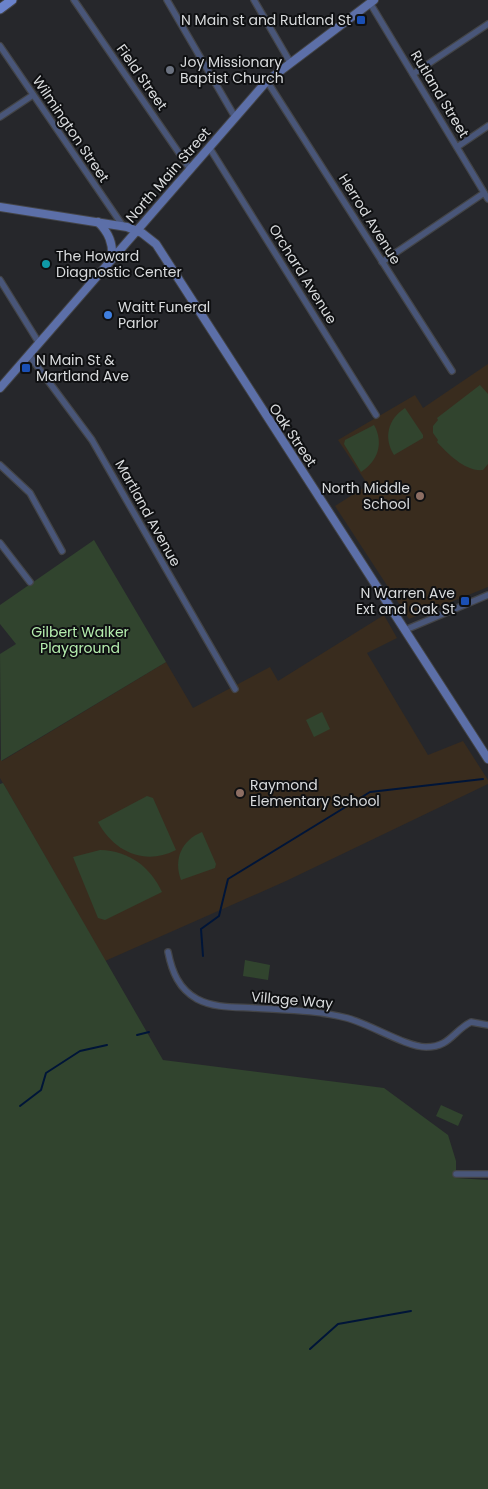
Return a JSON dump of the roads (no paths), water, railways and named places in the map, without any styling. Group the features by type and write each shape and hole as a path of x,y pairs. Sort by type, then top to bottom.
{"main road":[{"path":"0,9 12,0"},
{"name":"North Main Street","path":"0,388 267,81 372,1"},
{"path":"0,208 98,222 138,230"},
{"path":"98,222 109,235 113,248 112,258"},
{"name":"Oak Street","path":"138,230 151,239 162,252 187,295 488,759"}],"street":[{"name":"Field Street","path":"74,0 190,169"},
{"path":"167,0 235,116"},
{"path":"254,0 290,62"},
{"name":"Rutland Street","path":"372,1 413,74 488,199"},
{"path":"413,74 488,24"},
{"name":"Wilmington Street","path":"0,46 123,226"},
{"name":"Herrod Avenue","path":"267,81 452,371"},
{"path":"0,117 32,94"},
{"path":"457,147 488,126"},
{"name":"Orchard Avenue","path":"209,147 376,415"},
{"path":"382,262 484,193"},
{"path":"0,280 39,343"},
{"name":"Martland Avenue","path":"29,355 92,440 235,689"},
{"path":"0,466 30,493 62,551"},
{"path":"0,543 30,582"},
{"path":"405,630 488,595"},
{"name":"Village Way","path":"168,952 171,969 180,984 195,998 214,1005 327,1014 365,1024 425,1047 449,1041 471,1022 488,1025"},
{"path":"456,1174 488,1174"}],"waterway":[{"path":"203,956 201,929 219,916 228,879 370,792 483,779"},
{"path":"137,1035 149,1032"},
{"path":"20,1106 41,1090 46,1073 80,1051 107,1045"},
{"path":"310,1349 338,1324 411,1311"}],"place":[{"name":"N Main st and Rutland St","path":"361,20"},
{"name":"Joy Missionary Baptist Church","path":"170,70"},
{"name":"The Howard Diagnostic Center","path":"46,264"},
{"name":"Waitt Funeral Parlor","path":"108,315"},
{"name":"N Main St & Martland Ave","path":"26,368"},
{"name":"North Middle School","path":"420,496"},
{"name":"N Warren Ave Ext and Oak St","path":"465,601"},
{"name":"Raymond Elementary School","path":"240,793"}],"park label":[{"name":"Gilbert Walker Playground","path":"80,640"}]}
